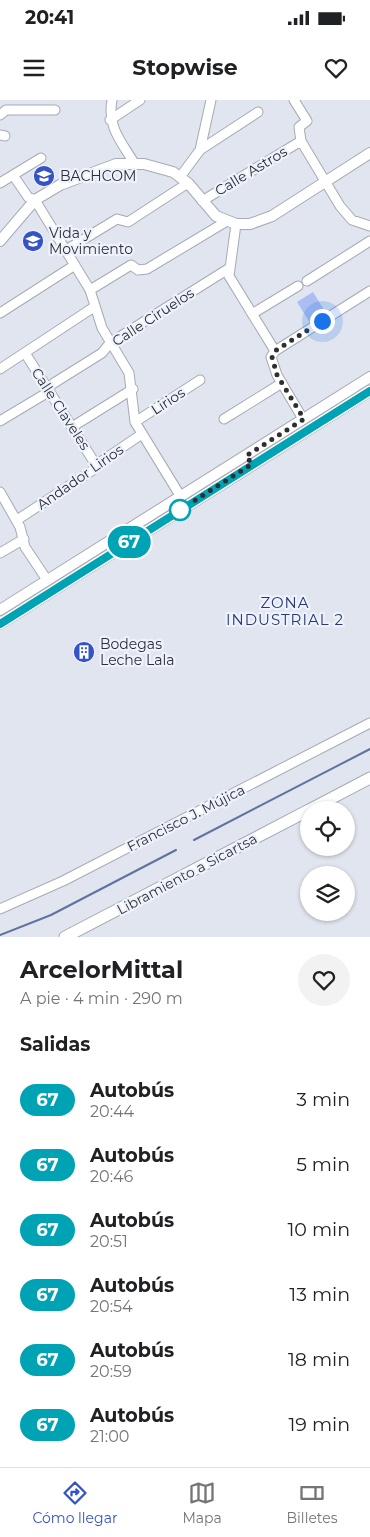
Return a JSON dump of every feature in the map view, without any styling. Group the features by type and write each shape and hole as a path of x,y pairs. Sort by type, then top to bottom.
{"main road":[{"name":"Libramiento a Sicartsa","path":"326,801 370,778"},
{"name":"Libramiento a Sicartsa","path":"65,937 300,815"}],"street":[{"path":"112,100 110,120 134,163"},
{"path":"110,120 140,100"},
{"path":"66,250 117,219 128,222 184,180 200,150 211,100"},
{"path":"294,100 307,121 299,127 301,141 325,182 347,216 352,220 370,226"},
{"path":"0,115 6,110 55,110"},
{"path":"200,150 258,112"},
{"name":"Calle Astros","path":"202,201 301,141"},
{"path":"0,241 35,200 60,185 116,164 134,163 164,168 184,180 216,216 231,223 250,224 263,220 370,153"},
{"path":"0,183 40,158"},
{"path":"13,175 28,197 35,200 90,290 94,307 110,343 129,373 133,389 135,422 181,497"},
{"path":"231,223 228,269 230,279 275,351"},
{"path":"90,290 131,265 138,270 147,269 231,223"},
{"path":"307,281 370,241"},
{"path":"0,313 75,265"},
{"name":"Calle Ciruelos","path":"0,421 102,354 110,343 228,269"},
{"path":"252,314 298,286"},
{"path":"304,419 282,383 272,357 275,351 370,291"},
{"path":"0,369 94,307"},
{"name":"Calle Claveles","path":"25,353 52,387 72,427 96,465"},
{"path":"0,624 126,544 249,460 304,419 370,377"},
{"name":"Lirios","path":"135,422 200,380"},
{"path":"224,419 282,383"},
{"path":"72,427 133,389"},
{"path":"0,610 181,497 370,391"},
{"name":"Andador Lirios","path":"17,520 96,468 96,465 142,434"},
{"path":"0,492 3,502 17,520 24,538 25,547 47,580"},
{"path":"120,534 126,544"},
{"path":"0,553 24,538"},
{"name":"Francisco J. Mújica","path":"0,909 63,881 370,723"}],"shaded area":[{"path":"313,292 326,313 310,323 297,302"}],"waterway":[{"path":"194,840 370,749"},
{"path":"0,935 51,915 176,850"}],"bus line":[{"name":"67","path":"0,624 238,472 370,391"}],"place":[{"name":"BACHCOM","path":"44,176"},
{"name":"Vida y Movimiento","path":"33,241"},
{"name":"Bodegas Leche Lala","path":"84,652"}],"district":[{"name":"ZONA INDUSTRIAL 2","path":"285,612"}],"route":[{"path":"180,510 252,464 246,456 304,419 277,375 272,357 275,351 322,321"}]}
